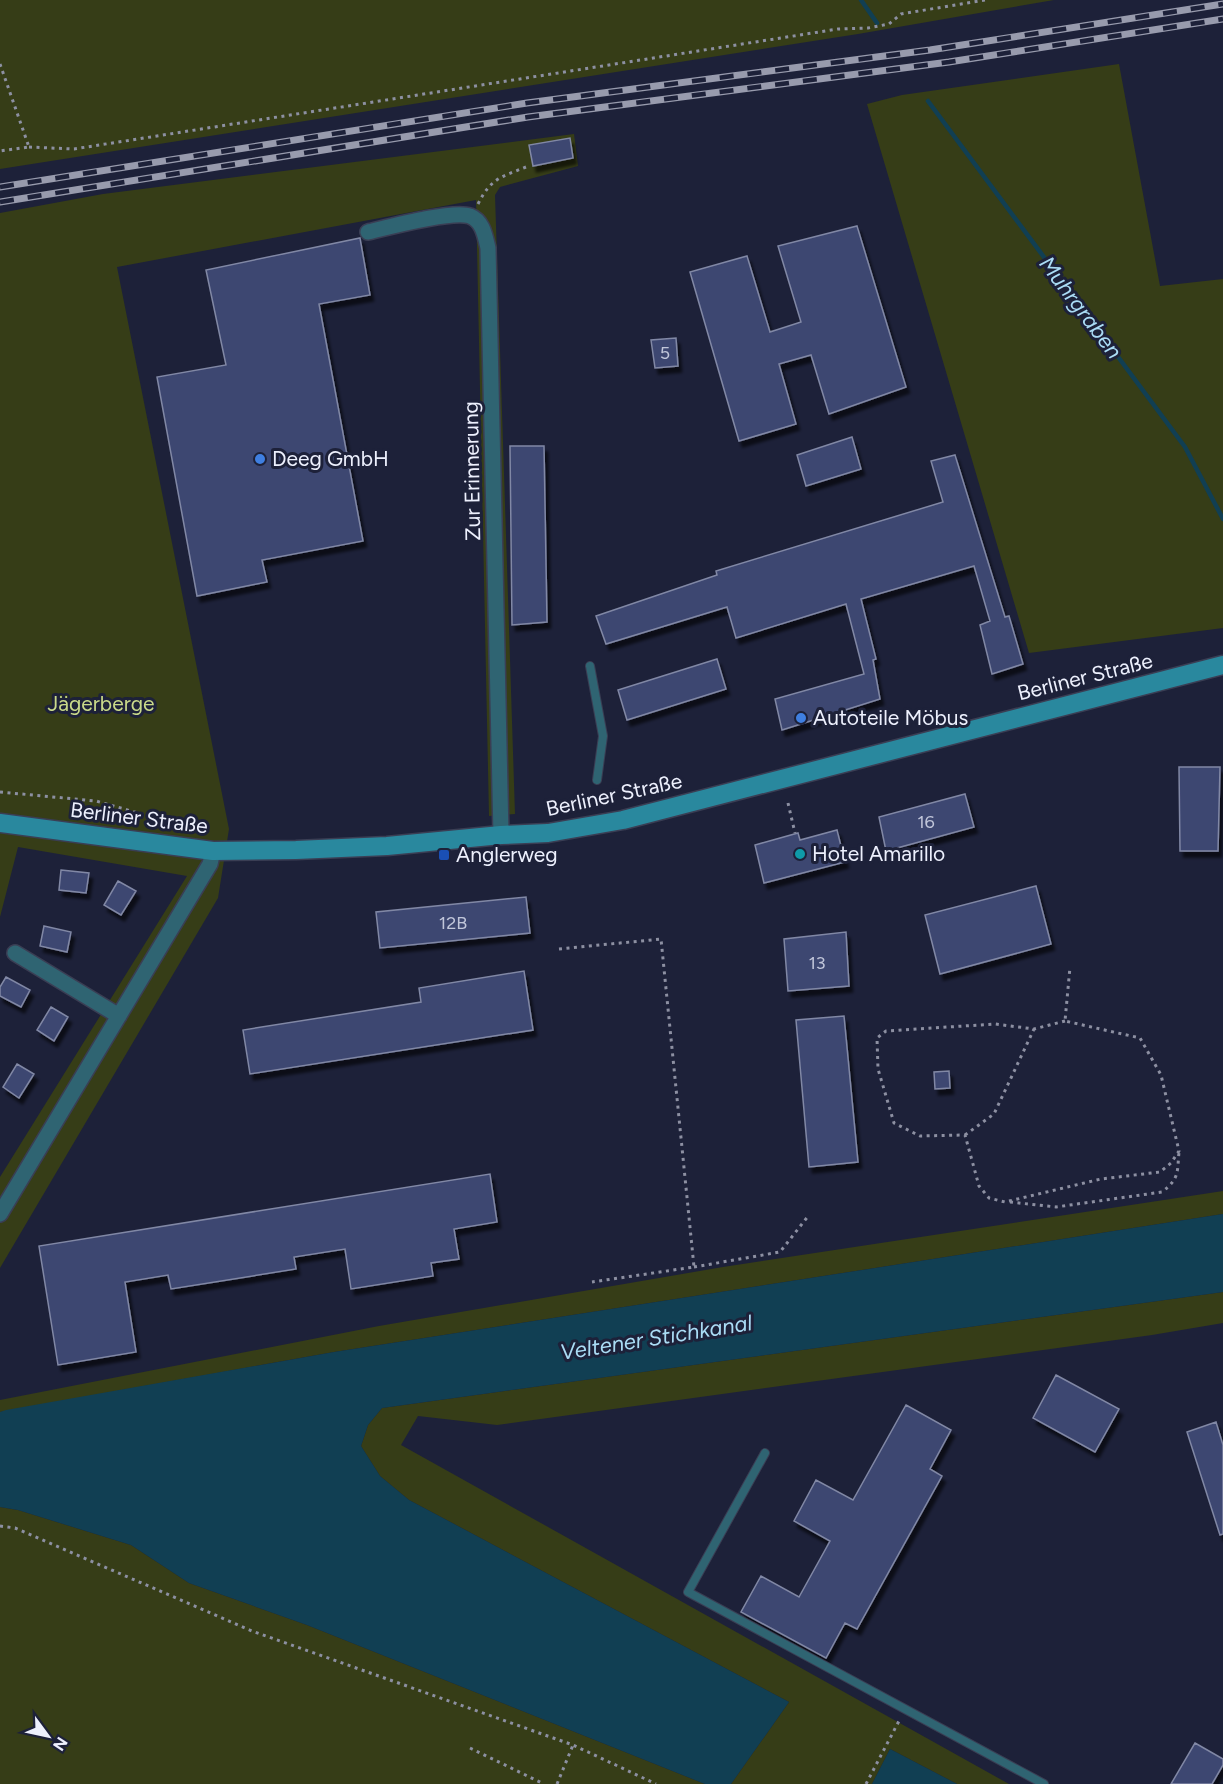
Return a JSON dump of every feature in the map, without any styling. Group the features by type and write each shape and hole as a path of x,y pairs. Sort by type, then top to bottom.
{"main road":[{"name":"Berliner Straße","path":"0,823 213,851 387,846 548,833 623,820 1223,665"}],"street":[{"path":"368,232 455,214 472,217"},
{"name":"Zur Erinnerung","path":"472,217 483,229 488,248 501,835"},
{"path":"0,1214 210,864 213,851"},
{"path":"15,952 119,1016"}],"lane":[{"path":"590,666 603,736 597,780"},
{"path":"765,1453 688,1592 1044,1784"}],"path":[{"path":"0,151 28,147 74,149 838,29 868,28 889,24 901,14 985,0"},
{"path":"0,64 28,147"},
{"path":"472,217 486,189 500,178 526,167"},
{"path":"0,792 96,801 201,831"},
{"path":"788,803 795,832"},
{"path":"559,949 661,939 694,1267"},
{"path":"1065,1021 1070,966"},
{"path":"965,1134 979,1186 989,1198 1005,1202 1056,1207 1162,1192 1177,1178 1179,1151 1161,1075 1140,1038 1065,1021 1034,1029 995,1024 886,1031 877,1038 878,1069 894,1123 921,1136 965,1134 994,1114 1034,1029"},
{"path":"1005,1202 1101,1179 1160,1172 1171,1163 1179,1151"},
{"path":"592,1282 780,1252 808,1215"},
{"path":"0,1526 15,1528 252,1630 573,1745 656,1784"},
{"path":"866,1784 905,1709"},
{"path":"557,1784 573,1745"},
{"path":"470,1748 544,1784"}],"green space":[{"path":"0,0 1054,0 858,34 0,169"},
{"path":"1119,64 1160,286 1223,279 1223,628 1029,653 867,104 902,95"},
{"name":"Jägerberge","path":"574,134 578,166 500,187 495,195 515,814 489,816 476,200 117,267 229,829 218,898 0,1268 0,1177 187,876 18,847 0,917 0,213 103,194"},
{"path":"1223,1191 1223,1214 334,1352 0,1412 0,1400 379,1326 723,1267"},
{"path":"1223,1292 1223,1323 1152,1335 497,1425 418,1416 401,1445 1009,1784 957,1784 890,1749 872,1784 731,1784 789,1702 409,1500 380,1476 361,1446 368,1425 382,1408"},
{"path":"0,1507 18,1510 131,1545 189,1583 307,1625 705,1784 0,1784"}],"water":[{"name":"Veltener Stichkanal","path":"1223,1214 1223,1292 382,1408 368,1425 361,1446 380,1476 409,1500 789,1702 731,1784 705,1784 307,1625 189,1583 131,1545 18,1510 0,1507 0,1412 6,1410 334,1352"},
{"path":"890,1749 957,1784 872,1784"}],"building":[{"path":"570,138 573,158 533,166 529,145"},
{"path":"857,226 906,387 829,414 811,355 779,364 796,424 739,441 690,272 747,256 770,332 801,322 778,246"},
{"name":"Deeg GmbH","path":"360,238 370,295 319,304 363,541 262,560 267,582 197,596 157,377 226,365 206,270"},
{"path":"676,338 678,366 655,368 651,340"},
{"path":"852,437 861,469 806,486 797,455"},
{"path":"510,446 544,446 547,622 512,625"},
{"path":"955,455 1005,617 1009,616 1023,664 992,674 980,625 990,621 974,566 861,599 876,659 873,660 880,699 782,730 775,699 864,674 846,604 736,638 727,607 606,644 596,616 717,575 716,571 943,502 931,461"},
{"path":"717,659 726,689 627,720 618,690"},
{"path":"1179,767 1220,767 1218,851 1180,851"},
{"path":"965,794 974,827 886,851 879,817"},
{"name":"Hotel Amarillo","path":"837,830 845,862 764,883 755,845 798,833 800,840"},
{"path":"61,870 89,873 86,893 59,890"},
{"path":"118,881 136,891 121,915 104,905"},
{"path":"1036,886 1051,944 940,974 925,915"},
{"path":"526,897 530,933 380,948 376,912"},
{"path":"44,926 71,932 67,952 40,946"},
{"path":"846,932 849,986 788,991 784,939"},
{"path":"524,971 533,1030 250,1074 243,1030 421,1002 419,988"},
{"path":"6,977 30,990 21,1007 0,996 0,987"},
{"path":"51,1007 68,1017 54,1041 37,1030"},
{"path":"844,1016 858,1162 809,1167 796,1020"},
{"path":"17,1064 34,1074 19,1098 3,1087"},
{"path":"949,1071 950,1088 935,1089 934,1072"},
{"path":"490,1174 497,1222 454,1229 459,1259 431,1263 433,1276 351,1289 345,1249 294,1257 296,1269 171,1289 168,1275 125,1282 136,1352 58,1365 39,1246"},
{"path":"1056,1375 1119,1409 1095,1452 1033,1418"},
{"path":"906,1405 951,1430 930,1469 942,1476 857,1629 845,1623 826,1658 741,1612 761,1576 799,1597 830,1541 794,1521 816,1480 853,1500"},
{"path":"1216,1422 1223,1445 1223,1534 1220,1535 1187,1432"},
{"path":"1195,1743 1223,1759 1223,1765 1212,1784 1171,1784"}],"waterway":[{"name":"Muhrgraben","path":"861,0 877,23"},
{"name":"Muhrgraben","path":"928,101 1185,447 1223,519"}],"railway":[{"path":"0,187 527,103 930,50 1223,4"},
{"path":"0,202 528,117 949,62 1223,19"}],"place":[{"name":"Deeg GmbH","path":"260,459"},
{"name":"Autoteile Möbus","path":"801,718"},
{"name":"Hotel Amarillo","path":"800,854"},
{"name":"Anglerweg","path":"444,855"}]}
